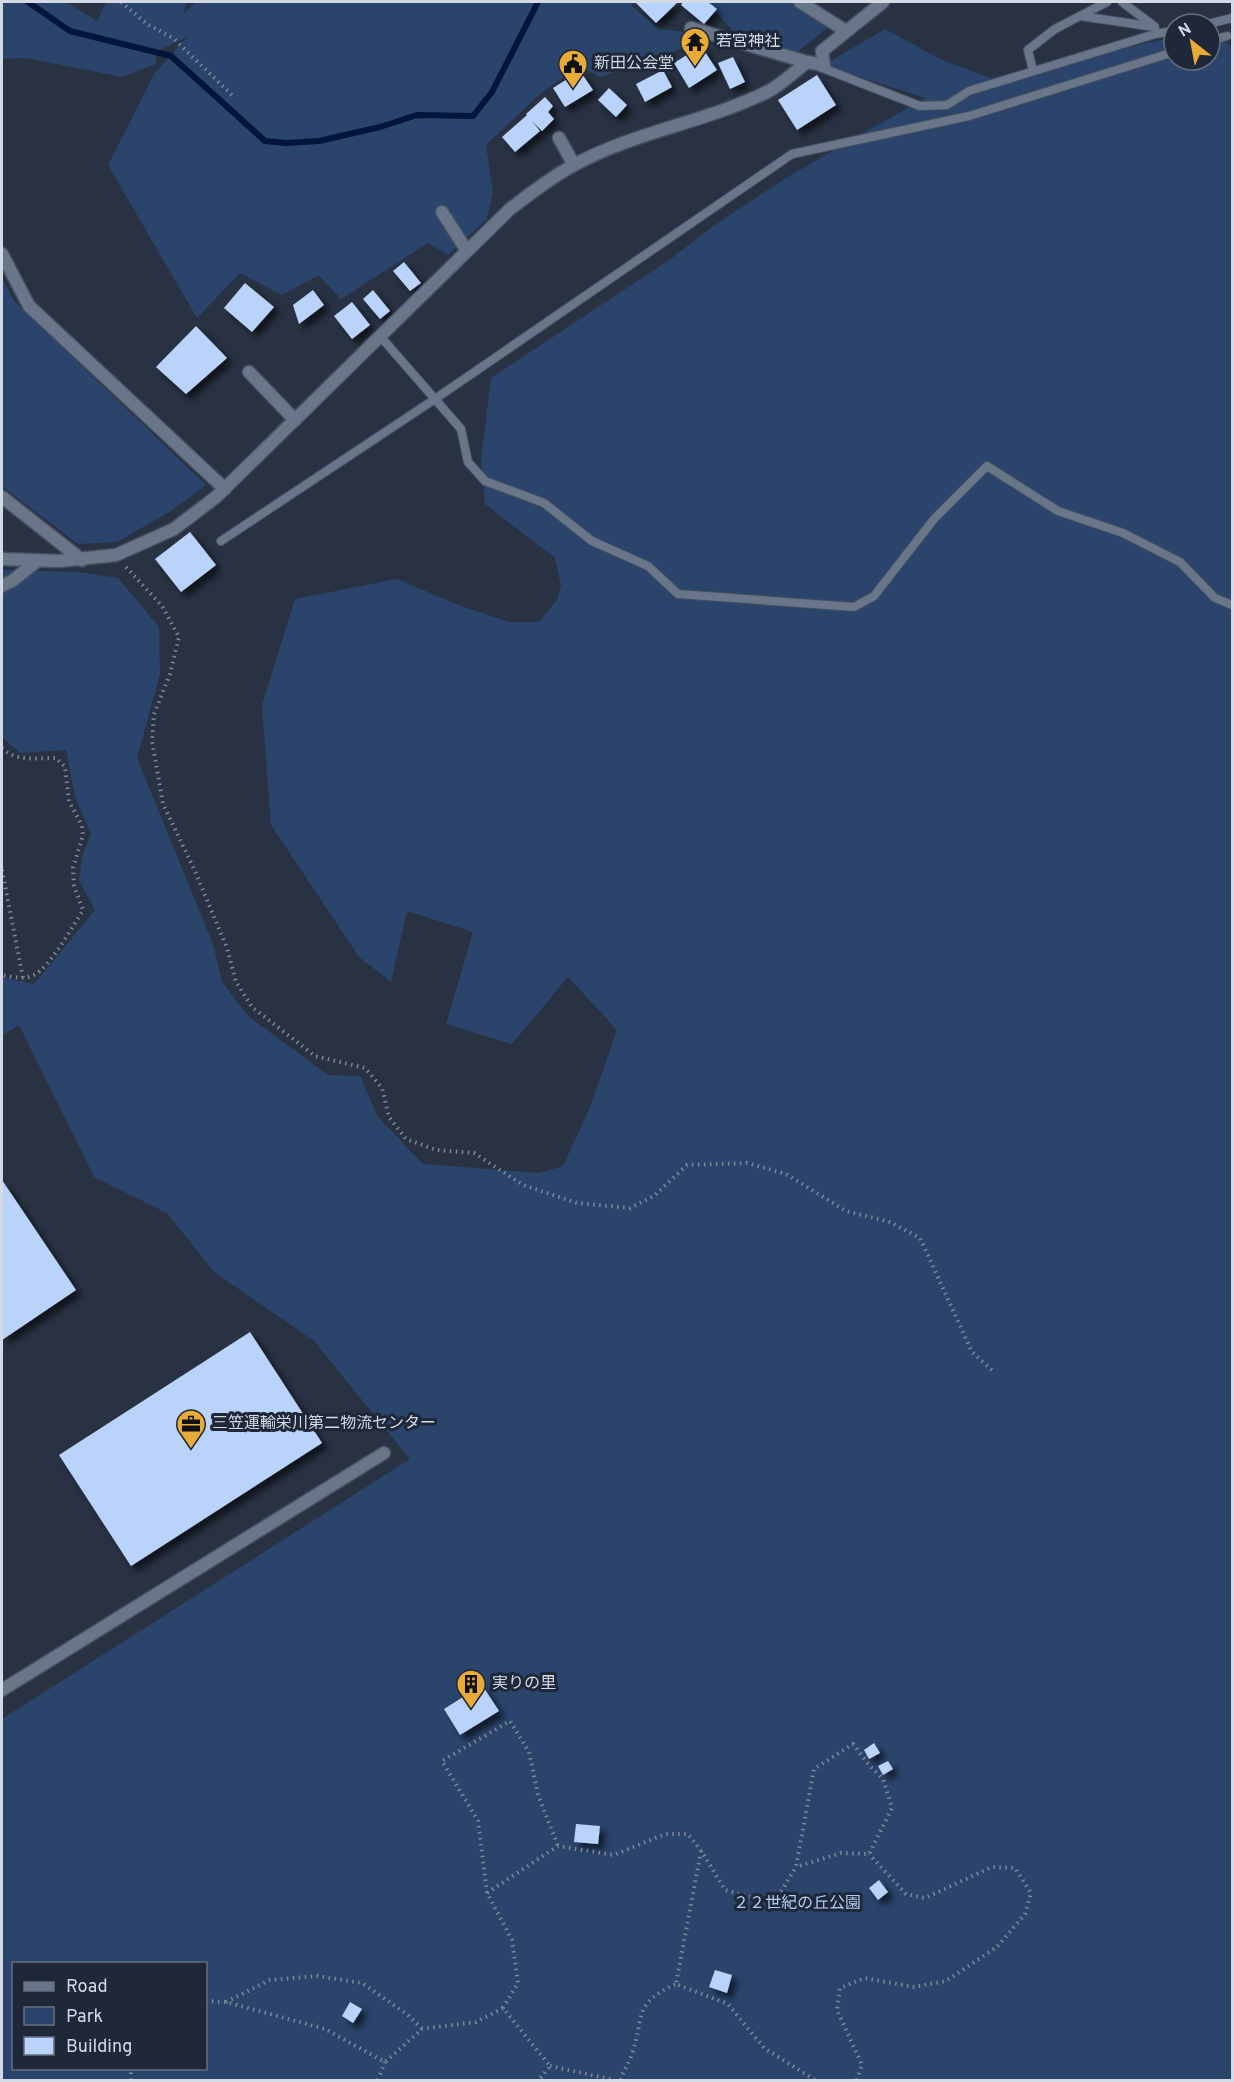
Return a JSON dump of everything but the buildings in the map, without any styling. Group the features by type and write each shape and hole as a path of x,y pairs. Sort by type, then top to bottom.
{"street":[{"path":"801,2 846,31"},
{"path":"691,28 824,65 822,51 883,2"},
{"path":"2,559 36,562 82,560 116,555 174,529 225,489 510,209 574,165 606,151 740,104 769,91 807,62"},
{"path":"559,138 574,165"},
{"path":"442,212 468,250"},
{"path":"2,255 29,306 225,489"},
{"path":"249,372 295,420"},
{"path":"2,497 82,560"},
{"path":"2,586 36,562"},
{"path":"2,1690 384,1453"}],"lane":[{"path":"1033,71 1028,50 1055,29 1107,2"},
{"path":"1122,2 1162,32"},
{"path":"1080,16 1155,27"},
{"path":"807,62 920,106 947,105 969,91 1162,33"},
{"path":"1222,37 1227,36"},
{"path":"221,541 435,399 792,154 969,116 1162,56"},
{"path":"380,336 461,429 468,462 485,481 544,502 592,542 648,566 678,594 854,607 874,596 934,519 987,466 1058,511 1123,533 1180,562 1215,598 1233,605"}],"path":[{"path":"122,2 147,24 173,38 235,98"},
{"path":"116,555 162,606 179,637 170,674 154,714 152,741 163,804 194,869 227,948 236,982 252,1007 315,1056 365,1068 382,1089 389,1117 406,1139 436,1150 474,1153 523,1185 577,1203 630,1208 654,1196 687,1165 747,1163 786,1174 846,1211 890,1222 920,1238 972,1352 993,1371"},
{"path":"2,748 20,758 56,758 65,767 69,801 82,826 83,835 73,868 74,886 83,910 46,964 35,975 23,978 2,975"},
{"path":"2,870 23,978"},
{"path":"378,2080 385,2062 422,2029 476,2022 502,2008 518,1983 512,1940 487,1893 478,1821 442,1761 510,1721 529,1752 538,1795 558,1846"},
{"path":"487,1893 558,1846 615,1855 665,1834 688,1834 701,1850 725,1890 757,1899 777,1898 796,1867 814,1769 854,1744 883,1779 892,1808 869,1854"},
{"path":"676,1984 701,1850"},
{"path":"796,1867 841,1853 869,1854 906,1894 925,1898 992,1867 1015,1868 1031,1893 1025,1914 997,1947 946,1981 913,1987 865,1978 840,1988 837,2010 862,2065 857,2080"},
{"path":"225,2002 270,1980 318,1976 362,1983 408,2015 422,2029"},
{"path":"621,2080 632,2054 643,2008 656,1993 676,1984 728,2004 764,2048 814,2080"},
{"path":"207,2001 225,2002 325,2029 385,2062"},
{"path":"502,2008 550,2066 615,2080"},
{"path":"539,2080 550,2066"}],"green space":[{"path":"2,2 67,2 97,21 107,2 187,2 183,14 196,2 633,2 632,6 657,28 708,36 666,55 600,77 579,66 541,93 486,145 493,192 487,219 448,255 428,243 341,299 319,275 282,295 240,273 197,318 108,165 154,74 187,37 156,52 156,64 122,77 26,58 2,59"},
{"path":"706,2 795,2 828,27 796,53 739,37"},
{"name":"２２世紀の丘公園","path":"885,29 942,60 991,78 1162,40 1162,72 1222,72 1222,40 1232,47 1232,2080 2,2080 2,1719 410,1459 314,1341 214,1272 167,1213 94,1177 19,1025 2,1036 2,977 34,984 95,910 79,880 82,856 91,834 75,797 66,750 20,753 2,737 2,570 79,572 118,578 159,627 160,674 137,758 213,944 222,982 248,1016 328,1075 360,1076 378,1117 423,1164 539,1173 563,1166 590,1107 617,1030 568,977 512,1044 446,1024 473,932 407,911 391,982 359,957 271,825 262,705 295,599 397,579 461,606 509,622 539,622 557,600 561,586 555,558 485,504 481,460 491,378 672,258 709,229 789,176 925,98 824,65"},
{"path":"2,278 14,301 206,485 174,509 117,542 78,544 2,486"}],"waterway":[{"path":"28,2 70,31 171,56 265,141 286,143 319,141 380,127 417,115 473,116 492,92 538,2"}],"place":[{"name":"若宮神社","path":"695,68"},
{"name":"新田公会堂","path":"573,90"},
{"name":"三笠運輸栄川第二物流センター","path":"191,1450"},
{"name":"実りの里","path":"471,1710"}]}
